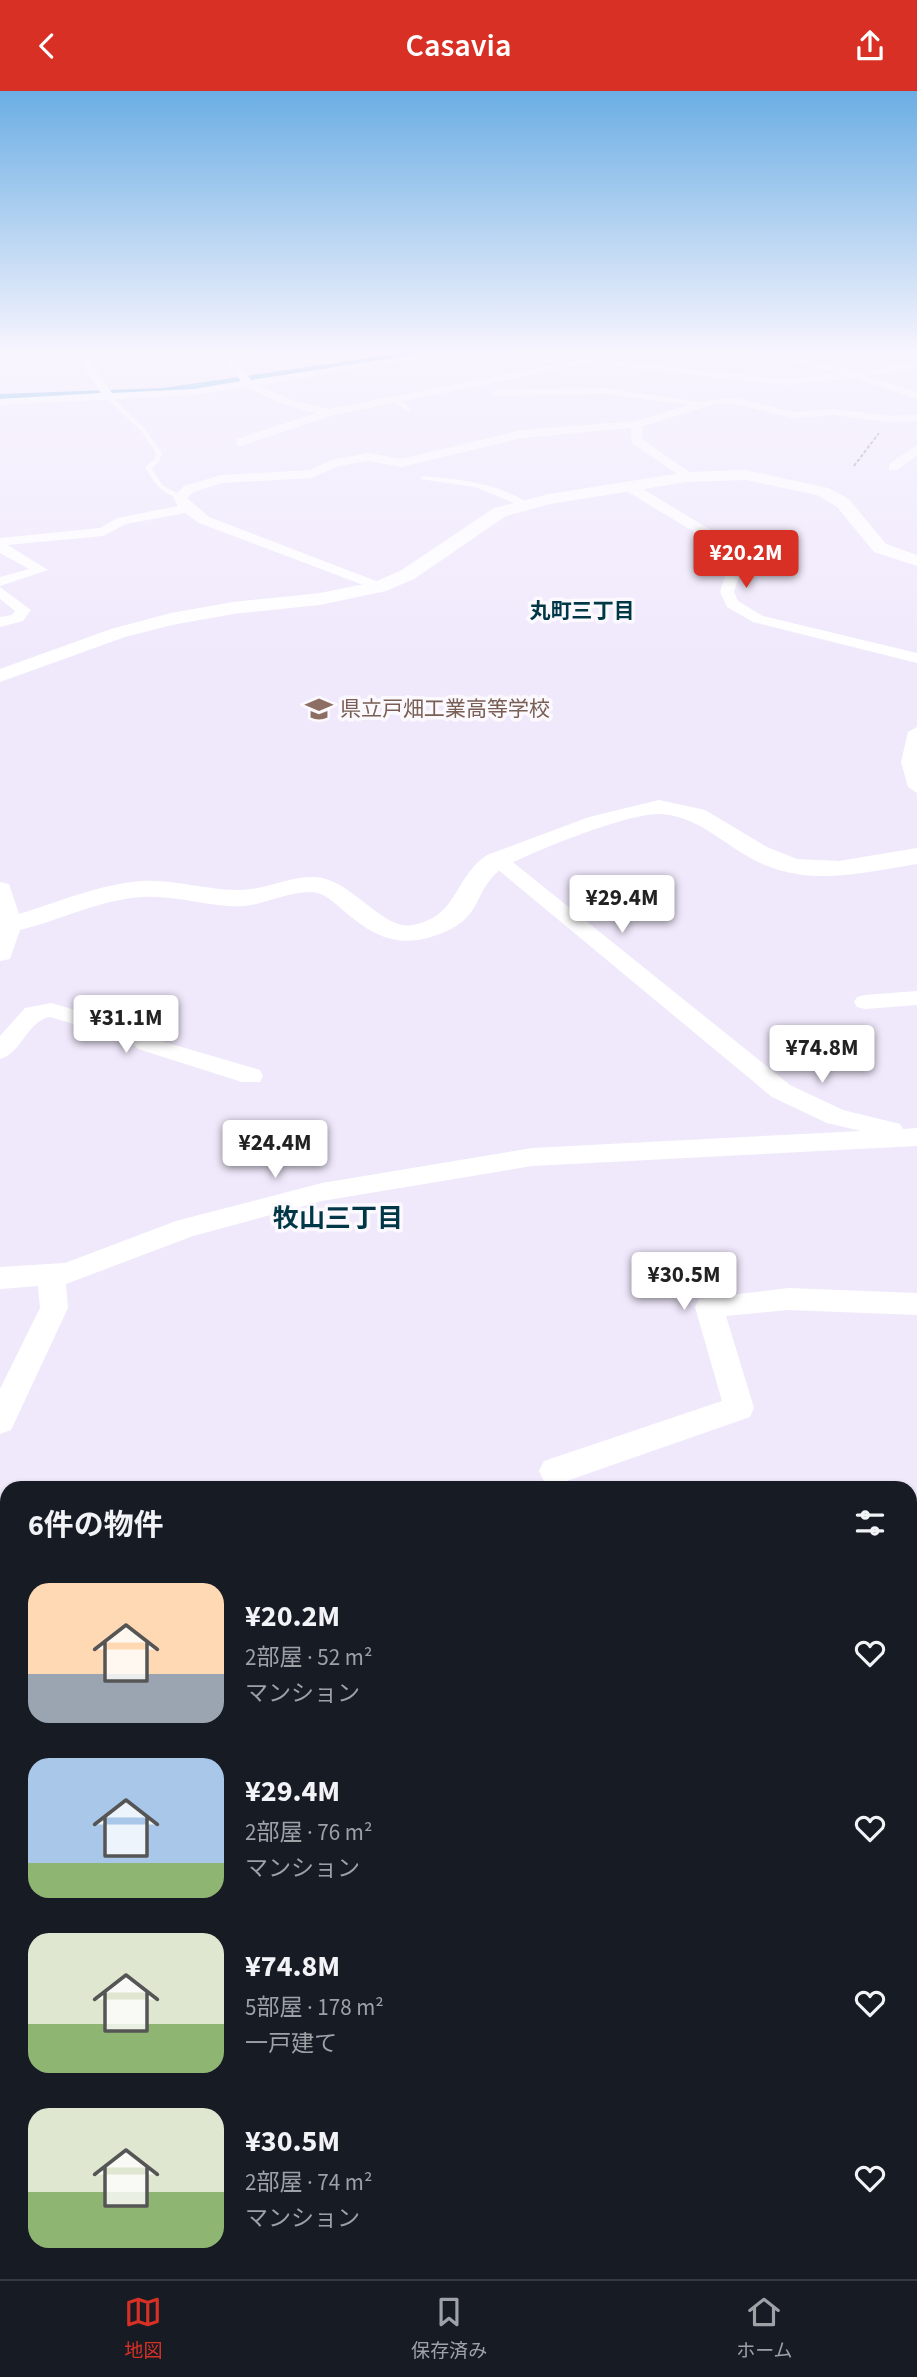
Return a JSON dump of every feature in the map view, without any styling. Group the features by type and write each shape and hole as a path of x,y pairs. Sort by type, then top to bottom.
{"street":[{"path":"184,503 189,489 221,479 312,474 335,463 368,457 401,463 451,451"},
{"path":"651,451 687,477"},
{"path":"893,467 914,451"},
{"path":"0,676 118,633 171,619 233,608 320,599 379,587 407,575 476,525 500,512 687,477 746,474 822,491 843,503 880,548 917,561"},
{"path":"628,487 729,547 738,558 727,593 732,604 758,619 917,658"},
{"path":"0,545 103,532 122,521 184,503"},
{"path":"184,503 204,520 240,536 379,587"},
{"path":"0,545 41,570 0,582"},
{"path":"0,591 23,610 18,618 0,622"},
{"path":"917,732 910,762 917,787"},
{"path":"4,926 136,890 157,887 245,898 318,885 337,894 380,927 406,934 440,926 460,915 485,867 496,859 541,841 656,807 705,817 767,857 792,866 827,870 917,856"},
{"path":"496,859 781,1091 836,1117 917,1137"},
{"path":"0,890 4,926 0,953"},
{"path":"864,1002 917,998"},
{"path":"0,1051 33,1013 51,1010 137,1035 146,1044 251,1076"},
{"path":"0,1278 67,1273 186,1228 322,1192 532,1157 917,1137"},
{"path":"0,1421 54,1308 51,1275"},
{"path":"555,1471 739,1408 709,1307 788,1299 917,1304"}],"lane":[{"path":"158,451 157,461 148,467 159,486 184,503"},
{"path":"422,478 495,488 527,505"}],"path":[{"path":"854,466 865,451"}],"place":[{"name":"県立戸畑工業高等学校","path":"319,709"}],"district":[{"name":"丸町三丁目","path":"582,611"},
{"name":"牧山三丁目","path":"338,1218"}]}
